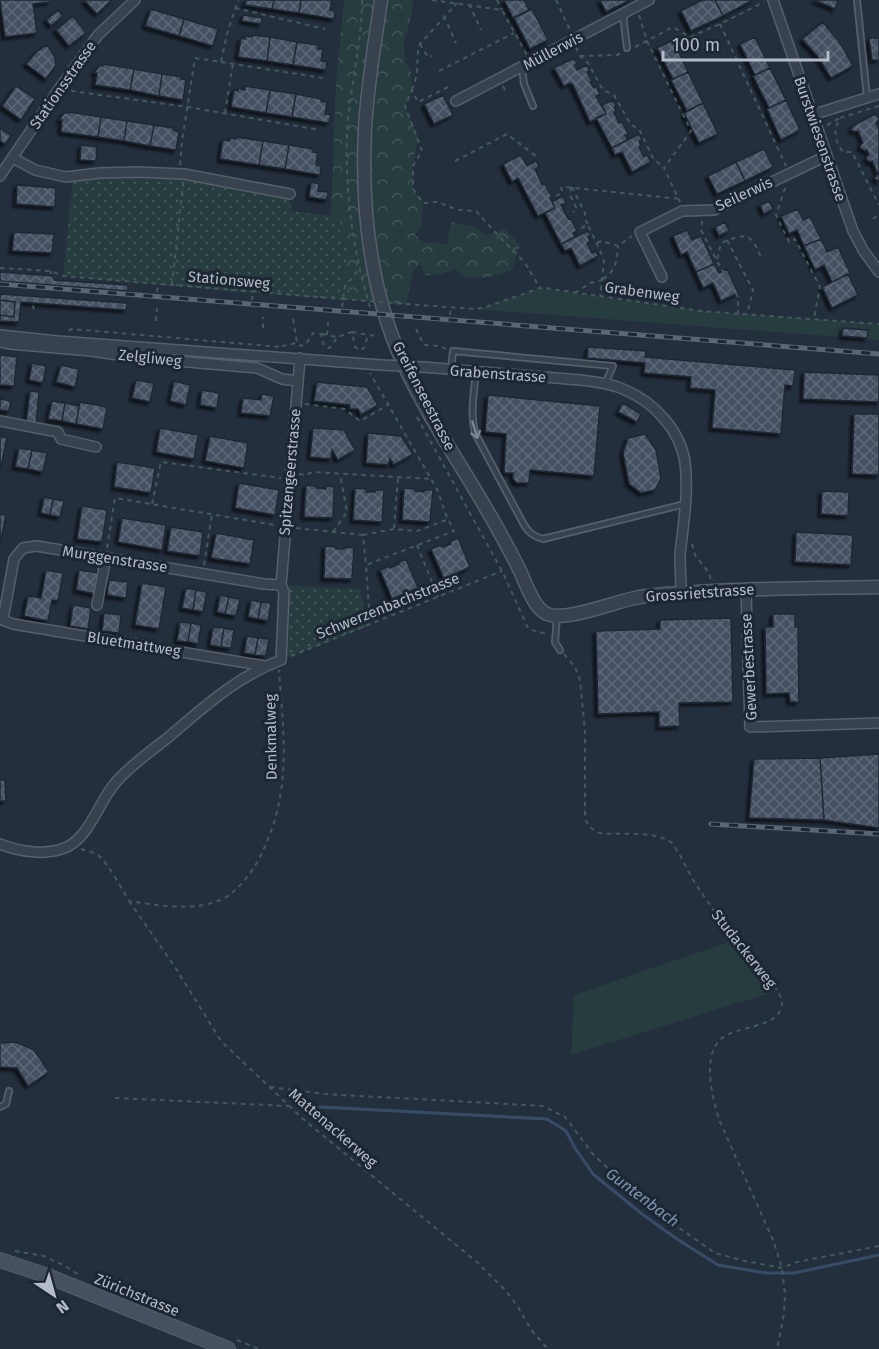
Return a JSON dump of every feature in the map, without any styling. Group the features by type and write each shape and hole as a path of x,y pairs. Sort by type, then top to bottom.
{"main road":[{"name":"Zürichstrasse","path":"0,1260 45,1275 228,1349"}],"street":[{"name":"Stationsstrasse","path":"0,176 98,35 135,0"},
{"name":"Greifenseestrasse","path":"381,0 365,128 364,180 366,223 379,292 404,364 437,426 495,523 535,603 544,613 557,616"},
{"name":"Müllerwis","path":"456,101 649,0"},
{"name":"Burstwiesenstrasse","path":"771,0 853,231 879,272"},
{"path":"812,115 879,94"},
{"name":"Seilerwis","path":"640,232 682,211 714,210 826,156"},
{"path":"13,158 35,170 66,177 138,172 182,174 290,194"},
{"path":"640,232 662,277"},
{"name":"Grabenstrasse","path":"0,335 580,380 624,389 640,397 663,416 680,446 684,460 685,504 680,558 681,592"},
{"name":"Zelgliweg","path":"0,342 257,368 282,379 298,381"},
{"name":"Spitzengeerstrasse","path":"281,660 284,592 281,585 300,358"},
{"path":"0,421 58,432 61,439 96,447"},
{"name":"Murggenstrasse","path":"2,619 14,559 23,548 37,546 281,585"},
{"path":"98,605 106,557"},
{"name":"Grossrietstrasse","path":"557,616 570,615 632,598 681,592 879,587"},
{"name":"Gewerbestrasse","path":"746,589 750,727 879,723"},
{"name":"Bluetmattweg","path":"2,619 13,624 265,666"},
{"path":"0,844 10,848 52,851 67,847 78,840 108,792 126,772 232,684 281,660"}],"lane":[{"path":"857,0 867,97"},
{"path":"623,14 627,48"},
{"path":"522,67 524,84 533,105"},
{"path":"451,370 453,351 613,366 604,384"},
{"path":"476,372 472,408 475,434 527,530 534,537 543,539 685,504"},
{"path":"557,616 555,642 560,650"},
{"path":"0,1107 6,1104 9,1091"}],"path":[{"path":"221,62 238,0"},
{"path":"362,0 348,121 347,166 350,209 360,269 372,315"},
{"path":"432,0 502,10"},
{"path":"497,0 531,62"},
{"path":"555,0 580,56 588,63 603,90 614,95 631,125 639,129 654,160 664,168 680,199 682,211"},
{"path":"580,56 617,55 673,27 690,37 771,0"},
{"path":"457,3 418,49 417,74 405,106 422,151 413,166 413,189 423,203 438,202 458,210 476,211 525,262 540,288"},
{"path":"469,4 481,30"},
{"path":"637,6 647,41 691,131 664,168"},
{"path":"235,8 325,29"},
{"path":"444,16 456,43"},
{"path":"720,24 787,168"},
{"path":"439,71 515,33"},
{"path":"420,44 428,57 432,56"},
{"path":"172,285 182,174 182,141 195,58 323,78"},
{"path":"225,113 233,63"},
{"path":"412,90 418,102 448,87"},
{"path":"59,89 188,107 320,130"},
{"path":"841,105 835,137 843,152 852,152 879,205"},
{"path":"817,130 840,118 879,106"},
{"path":"455,161 507,134 537,156"},
{"path":"787,179 776,215 789,242 795,239 819,287 814,320"},
{"path":"556,196 563,192 561,188 572,187 680,199"},
{"path":"572,187 570,195 577,209 573,212"},
{"path":"572,187 604,262 600,297"},
{"path":"703,210 701,230 738,297 738,314"},
{"path":"873,219 879,214"},
{"path":"581,228 588,225"},
{"path":"597,243 601,241 618,246 640,232"},
{"path":"717,261 721,243 743,236 749,237 754,242 762,259"},
{"path":"727,240 753,290 747,315"},
{"path":"575,293 612,273 618,246"},
{"name":"Stationsweg","path":"0,268 51,271 63,276 253,293 406,304"},
{"path":"342,307 345,286 360,269"},
{"path":"50,283 51,271"},
{"path":"157,292 158,284"},
{"name":"Grabenweg","path":"406,304 483,308 540,288 701,311 879,324"},
{"path":"252,300 253,293"},
{"path":"29,297 35,311"},
{"path":"156,321 157,308"},
{"path":"450,315 451,308"},
{"path":"263,317 263,328"},
{"path":"293,319 297,343"},
{"path":"327,335 328,322"},
{"path":"416,328 424,345 439,346 453,351"},
{"path":"279,346 297,343 302,346 306,345 313,333 337,337 352,332 380,336"},
{"path":"352,332 356,346 360,350 364,348 368,335"},
{"path":"321,334 324,346 329,348 337,337"},
{"path":"364,363 438,490 445,513 454,531 366,565"},
{"path":"296,403 345,409 360,422 388,405"},
{"path":"413,410 502,571 528,628 539,633 556,630"},
{"path":"152,504 161,462 290,476 313,472 431,478"},
{"path":"333,532 347,512 340,474"},
{"path":"394,529 398,477"},
{"path":"106,557 115,498 286,527 363,535 394,529 417,531 449,519"},
{"path":"203,573 212,514"},
{"path":"363,535 369,608"},
{"path":"691,538 695,555 709,573 711,582"},
{"path":"417,545 438,597"},
{"name":"Schwerzenbachstrasse","path":"281,660 502,571"},
{"name":"Studackerweg","path":"560,650 575,667 579,680 585,731 585,815 589,826 599,833 651,835 672,843 725,927 770,981 782,1001 782,1008 778,1015 771,1020 739,1029 720,1039 712,1054 710,1077 715,1107 724,1135 772,1240 782,1268 785,1294 784,1314 777,1349"},
{"name":"Denkmalweg","path":"129,901 191,906 216,902 235,891 256,865 271,832 283,785 284,748 279,667 281,660"},
{"path":"67,847 99,856 129,901"},
{"name":"Mattenackerweg","path":"129,901 175,967 221,1041 303,1119 478,1263 506,1291 532,1331 548,1349"},
{"path":"270,1087 325,1094 543,1106 565,1118 593,1154 645,1204 715,1253 782,1268 797,1262 879,1246"},
{"path":"115,1098 291,1107"}],"green space":[{"path":"344,0 413,0 404,44 405,62 411,70 412,90 405,106 418,137 413,166 413,189 423,203 422,224 415,235 423,242 447,244 451,222 471,226 487,235 505,229 520,245 512,270 479,278 466,276 456,269 437,275 425,275 420,264 413,270 406,304 339,299 349,252 339,220 331,216 336,82"},
{"path":"138,172 290,194 291,211 331,216 339,220 349,252 339,299 63,276 73,177"},
{"path":"540,288 701,311 879,324 879,340 474,309"},
{"path":"281,585 360,589 367,626 281,660"},
{"path":"731,941 773,992 571,1055 574,995"}],"building":[{"path":"0,0 50,0 50,2 33,4 37,33 5,37"},
{"path":"84,0 112,0 97,14"},
{"path":"246,0 274,0 272,9 245,5"},
{"path":"274,0 301,0 299,13 272,9"},
{"path":"301,0 332,0 330,10 335,11 334,19 299,13"},
{"path":"504,0 524,0 529,10 513,18"},
{"path":"600,0 630,0 606,12"},
{"path":"702,0 715,0 723,16 691,31 681,11"},
{"path":"715,0 753,0 723,16"},
{"path":"814,0 838,0 835,9"},
{"path":"151,9 184,19 179,36 145,26"},
{"path":"532,9 548,40 530,49 514,18"},
{"path":"58,10 63,16 51,26 46,20"},
{"path":"243,15 262,18 261,24 242,21"},
{"path":"73,16 86,33 69,46 56,30"},
{"path":"184,19 218,29 213,46 179,36"},
{"path":"823,22 840,43 853,66 831,78 818,57 802,39"},
{"path":"253,35 270,37 267,61 238,57 241,38 245,39 245,36 252,37"},
{"path":"270,37 297,42 293,65 267,61"},
{"path":"755,37 770,68 755,75 740,44"},
{"path":"869,38 879,38 879,60 872,60"},
{"path":"673,40 688,72 673,79 657,48"},
{"path":"297,42 318,45 318,49 323,49 321,61 327,62 326,70 293,65"},
{"path":"47,45 55,57 56,65 46,79 26,64 37,51"},
{"path":"574,58 577,70 587,65 590,70 587,72 592,81 590,82 594,88 596,86 600,94 596,96 606,114 590,122 573,85 570,83 564,86 554,68"},
{"path":"103,64 134,69 130,90 95,85 97,73 94,73"},
{"path":"770,68 786,100 769,108 753,76"},
{"path":"134,69 162,74 159,96 130,90"},
{"path":"688,72 703,103 687,111 671,80"},
{"path":"162,74 182,77 181,79 186,80 183,100 159,96"},
{"path":"16,86 35,99 21,120 2,106"},
{"path":"245,86 270,90 266,113 231,107 234,90 238,91 238,88 245,90"},
{"path":"270,90 296,94 292,117 266,113"},
{"path":"296,94 327,102 325,114 331,115 329,123 292,117"},
{"path":"443,95 453,115 434,124 424,104"},
{"path":"613,100 616,106 614,112 628,134 625,135 628,140 612,148 596,118 606,114 602,105"},
{"path":"786,100 800,130 781,140 767,109"},
{"path":"703,103 718,134 699,143 684,113"},
{"path":"64,113 101,117 98,137 61,132 62,120 59,120"},
{"path":"875,114 879,118 876,123 879,129 879,182 874,178 878,174 872,161 866,159 869,155 867,150 860,148 863,143 858,131 851,130 853,126"},
{"path":"101,117 127,121 124,141 98,137"},
{"path":"127,121 154,125 150,146 124,141"},
{"path":"154,125 173,128 179,132 176,150 150,146"},
{"path":"0,128 11,136 5,144 0,141"},
{"path":"639,134 642,139 639,141 641,145 639,147 644,157 647,155 651,162 632,172 622,152 615,155 612,148"},
{"path":"236,137 263,141 259,165 220,159 223,140 230,141 230,138 236,139"},
{"path":"263,141 289,145 285,169 259,165"},
{"path":"81,145 97,147 96,161 80,160"},
{"path":"289,145 313,149 313,152 318,153 316,165 321,166 320,175 285,169"},
{"path":"764,149 773,167 745,181 736,162"},
{"path":"521,155 527,166 536,161 539,167 535,169 542,184 544,183 552,197 550,198 555,208 538,216 518,178 512,182 503,164"},
{"path":"736,162 745,181 717,194 708,176"},
{"path":"311,182 319,184 318,191 328,192 327,200 309,197"},
{"path":"17,185 56,188 55,207 16,204"},
{"path":"563,196 566,203 561,205 577,231 573,233 575,237 561,244 545,213 555,208 552,202"},
{"path":"769,201 773,209 764,214 760,205"},
{"path":"798,209 803,220 810,217 821,239 804,246 797,230 789,234 781,216"},
{"path":"725,222 729,231 719,236 715,227"},
{"path":"687,230 692,240 701,236 714,264 696,272 687,252 681,255 673,236"},
{"path":"588,231 591,235 587,243 592,253 596,251 598,256 580,266 571,248 565,251 561,244"},
{"path":"14,232 54,234 52,253 12,251"},
{"path":"821,239 827,252 838,247 850,273 832,282 824,265 815,270 804,246"},
{"path":"714,264 719,273 727,269 738,293 721,301 713,283 703,288 696,272"},
{"path":"0,272 53,276 54,280 128,285 128,291 0,281"},
{"path":"848,274 858,295 832,308 822,287"},
{"path":"0,294 127,303 126,310 21,302 19,322 0,321 0,315 14,317 15,302 0,300"},
{"path":"0,300 15,302 14,317 0,315"},
{"path":"843,328 868,330 867,338 842,336"},
{"path":"588,347 646,351 645,357 795,370 793,386 785,385 781,434 712,428 715,390 690,388 691,377 644,373 645,363 587,358"},
{"path":"0,355 17,357 14,386 0,385"},
{"path":"32,363 46,366 43,383 29,380"},
{"path":"61,365 79,369 75,387 56,382"},
{"path":"804,372 879,375 879,402 803,399"},
{"path":"136,380 154,383 150,402 132,398"},
{"path":"174,381 190,385 186,405 170,401"},
{"path":"317,382 367,387 378,405 361,415 358,409 349,409 350,405 314,401"},
{"path":"202,390 219,393 217,408 200,405"},
{"path":"30,391 39,392 36,424 26,423"},
{"path":"262,394 274,396 270,416 241,413 243,398 261,400"},
{"path":"488,395 600,406 594,476 530,470 529,483 517,483 513,479 513,473 504,473 506,434 485,432"},
{"path":"0,399 11,401 9,411 0,410"},
{"path":"52,401 65,403 62,421 48,419"},
{"path":"80,402 107,407 103,429 76,424"},
{"path":"65,403 79,406 76,424 62,421"},
{"path":"623,403 641,414 637,422 618,412"},
{"path":"854,414 879,414 879,475 852,474"},
{"path":"160,428 198,435 194,459 156,452"},
{"path":"313,428 344,430 355,450 338,460 332,450 331,459 310,457"},
{"path":"368,433 401,436 413,454 394,465 390,459 388,465 366,463"},
{"path":"645,434 656,450 661,478 655,490 641,493 629,484 623,453 628,438"},
{"path":"0,436 7,438 1,466 0,465"},
{"path":"210,436 248,443 244,468 205,461"},
{"path":"19,448 32,450 28,469 15,467"},
{"path":"32,450 47,453 43,472 28,469"},
{"path":"117,462 155,468 151,493 114,487"},
{"path":"239,483 279,490 275,515 235,508"},
{"path":"306,485 326,489 326,486 334,487 333,518 304,517"},
{"path":"355,488 366,489 366,492 384,490 382,522 353,520"},
{"path":"404,488 424,492 424,490 433,490 430,522 402,520"},
{"path":"822,491 849,492 848,516 821,514"},
{"path":"44,497 53,499 50,515 41,513"},
{"path":"53,499 64,501 60,517 50,515"},
{"path":"82,506 107,510 102,542 77,539"},
{"path":"0,514 6,515 1,540 0,540"},
{"path":"122,518 166,525 162,550 118,542"},
{"path":"171,527 203,532 200,556 167,551"},
{"path":"796,532 853,535 851,565 795,562"},
{"path":"216,533 254,540 250,564 211,558"},
{"path":"458,538 470,567 444,579 431,549 451,544 450,542"},
{"path":"325,546 336,547 336,549 354,548 352,579 324,578"},
{"path":"406,559 418,588 392,599 380,570 390,566 390,568"},
{"path":"46,570 63,573 58,601 52,600 48,621 24,616 28,596 41,598"},
{"path":"79,570 99,573 96,594 76,590"},
{"path":"109,580 128,582 126,598 107,595"},
{"path":"142,583 166,587 159,629 135,625"},
{"path":"186,588 196,590 193,610 182,608"},
{"path":"196,590 207,592 203,612 193,610"},
{"path":"220,595 229,597 225,614 217,612"},
{"path":"229,597 240,599 236,616 225,614"},
{"path":"251,600 261,602 258,619 248,617"},
{"path":"261,602 271,603 268,621 258,619"},
{"path":"73,605 91,608 88,629 70,626"},
{"path":"104,613 121,615 119,633 102,631"},
{"path":"773,614 795,614 795,627 798,627 799,702 790,702 789,693 766,694 765,627 773,627"},
{"path":"731,618 733,702 679,703 680,726 659,727 659,712 598,714 596,631 660,629 660,620"},
{"path":"180,622 191,623 188,642 177,641"},
{"path":"191,623 201,625 198,644 188,642"},
{"path":"213,627 224,628 221,647 210,645"},
{"path":"224,628 234,630 231,648 221,647"},
{"path":"247,636 258,638 255,655 244,653"},
{"path":"258,638 269,639 266,656 255,655"},
{"path":"879,754 879,828 824,820 820,758"},
{"path":"820,758 824,820 749,818 754,759"},
{"path":"0,780 5,780 6,801 0,801"},
{"path":"16,1042 34,1050 49,1072 28,1086 17,1068 0,1067 0,1043"}],"waterway":[{"name":"Guntenbach","path":"302,1106 547,1119 566,1131 593,1174 642,1214 718,1265 766,1273 794,1273 879,1255"}],"railway":[{"path":"0,284 879,354"},
{"path":"711,824 879,834"}]}
